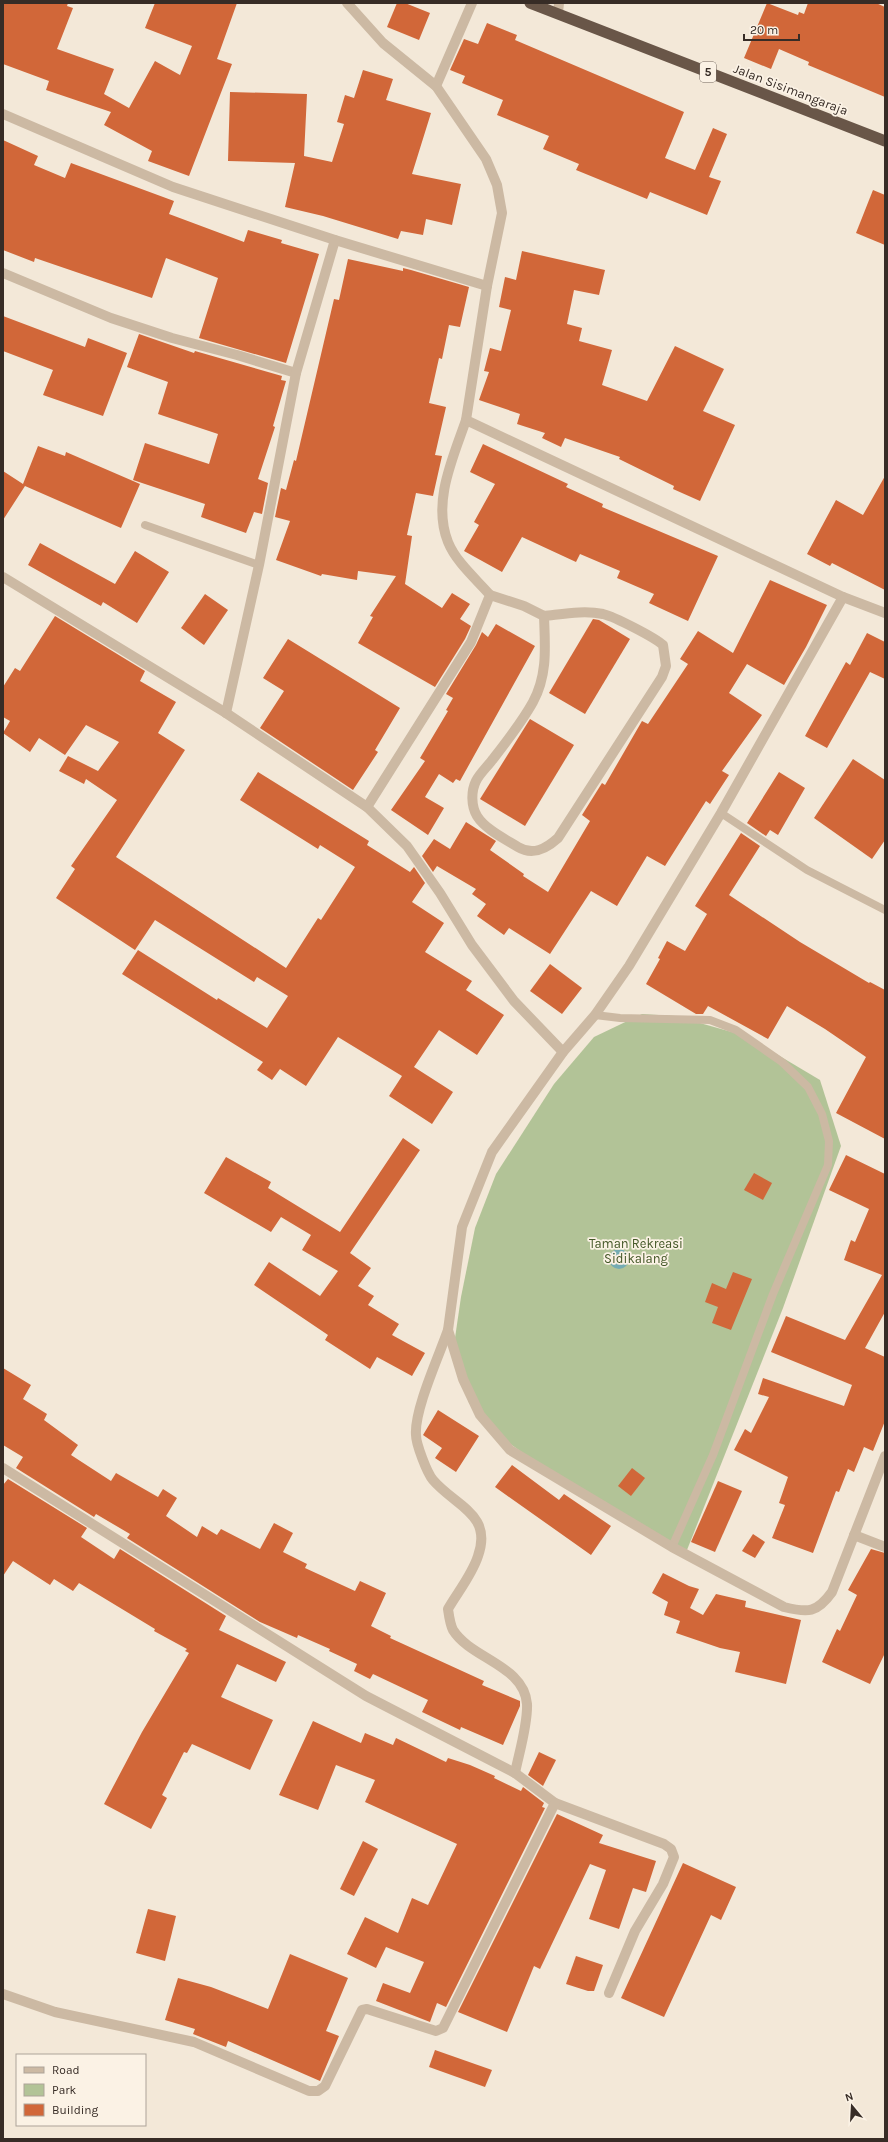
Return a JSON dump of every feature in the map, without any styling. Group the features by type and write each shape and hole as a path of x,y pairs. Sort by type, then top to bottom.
{"highway":[{"name":"Jalan Sisimangaraja","path":"530,3 558,8 885,141"}],"street":[{"path":"347,3 383,43 436,86 486,159 497,185 502,213 487,286 466,420 445,481 442,521 448,543 461,563 490,595 524,606 544,616 577,612 603,614 655,638 663,645 666,655 666,666 662,677 558,838 550,845 539,851 525,851 497,834 478,816 473,804 472,793 476,781 512,735 534,701 546,660 544,616"},
{"path":"436,86 472,3"},
{"path":"3,114 173,187 335,240 487,286"},
{"path":"226,713 259,565 296,374 335,240"},
{"path":"3,273 112,318 172,338 237,355 296,374"},
{"path":"466,420 843,597 885,613"},
{"path":"3,577 226,713 367,807 407,846 440,893 472,945 514,1002 563,1052"},
{"path":"367,807 471,642 490,595"},
{"path":"515,1773 526,1718 527,1703 522,1688 512,1675 461,1639 453,1629 448,1609 478,1558 482,1543 482,1531 476,1519 467,1509 432,1479 420,1451 416,1435 418,1413 448,1330 462,1227 492,1152 563,1052 596,1015 629,966 721,813 843,597"},
{"path":"448,1330 463,1379 480,1415 510,1450 672,1547 784,1607 799,1611 814,1610 823,1604 832,1592 885,1456"},
{"path":"3,1468 366,1696 515,1773 555,1803 664,1844 671,1849 674,1856 663,1884 635,1931 609,1993"},
{"path":"854,1535 885,1547"},
{"path":"3,1994 55,2012 194,2042 309,2091 318,2091 325,2086 362,2010 367,2009 436,2031 443,2028 555,1803"}],"lane":[{"path":"145,525 259,565"},
{"path":"721,813 807,870 885,910"},
{"path":"596,1015 620,1018 710,1020 736,1030 782,1062 808,1087 822,1114 829,1141 828,1165 773,1294 713,1455 672,1547"}],"green space":[{"name":"Taman Rekreasi Sidikalang","path":"642,1014 675,1016 746,1036 820,1080 841,1146 783,1308 685,1555 593,1504 505,1440 469,1403 455,1338 461,1297 475,1228 496,1174 554,1084 594,1037"}],"water":[{"path":"615,1249 623,1249 629,1255 629,1263 623,1269 615,1269 609,1263 609,1255"}],"building":[{"path":"3,3 68,3 67,6 73,8 57,49 114,69 104,94 129,108 155,61 180,75 192,46 145,28 155,3 237,3 217,59 232,64 189,176 148,161 152,151 104,125 111,112 46,90 49,81 3,64"},
{"path":"397,3 405,3 430,13 419,40 387,27"},
{"path":"767,3 798,15 799,12 804,14 808,3 876,3 885,7 885,97 808,65 809,62 779,49 771,69 744,58"},
{"path":"487,23 517,35 515,40 684,112 665,158 695,170 713,128 727,134 709,177 721,181 707,215 650,192 647,199 576,170 579,164 543,149 549,136 497,115 503,100 462,83 465,76 450,70 464,39 478,44"},
{"path":"363,70 393,79 386,100 431,113 412,174 461,184 452,225 426,219 423,235 401,231 398,239 323,216 285,207 295,163 228,161 230,92 307,94 304,156 332,162 344,124 337,122 345,95 354,98"},
{"path":"3,140 38,156 34,165 65,178 71,163 174,201 169,214 244,242 248,230 282,240 281,243 319,254 286,363 199,338 218,278 166,258 152,298 35,258 34,262 3,250"},
{"path":"873,190 885,195 885,245 856,233"},
{"path":"522,251 605,270 599,295 574,290 567,324 582,328 579,341 612,350 602,385 647,401 675,346 724,369 703,411 735,425 700,501 673,489 674,486 619,459 620,457 565,438 561,447 542,438 545,433 517,424 520,414 479,400 489,372 484,371 490,348 501,351 511,310 499,307 505,277 516,280"},
{"path":"348,259 403,271 403,268 469,287 460,327 449,325 442,359 439,358 429,403 446,407 435,455 442,456 433,496 416,493 407,535 412,536 405,584 442,608 452,593 470,604 460,619 471,626 465,639 435,687 358,643 373,617 370,616 396,576 358,571 357,580 322,574 321,576 276,560 290,521 275,517 281,488 286,490 294,460 296,461 334,299 339,300"},
{"path":"3,316 85,347 88,338 127,353 103,416 43,395 53,370 3,351"},
{"path":"139,334 194,353 195,351 282,376 281,380 286,381 273,426 275,427 258,479 268,483 262,514 254,512 246,533 201,517 205,504 133,480 145,443 209,464 218,434 158,414 168,382 127,367"},
{"path":"483,444 568,484 566,487 603,504 602,507 718,556 688,621 649,603 654,594 617,578 620,571 580,554 576,562 522,537 502,572 464,551 479,525 474,522 495,484 470,472"},
{"path":"38,446 65,456 66,452 140,484 121,528 25,486 3,520 3,471 23,484"},
{"path":"885,476 885,590 832,563 830,566 807,554 836,500 863,515"},
{"path":"40,543 115,584 135,551 169,572 137,623 103,602 101,606 28,565"},
{"path":"770,580 827,605 806,647 784,685 747,664 729,693 762,715 722,771 729,775 710,804 706,801 665,866 647,856 617,906 591,891 550,954 509,928 504,935 477,916 486,904 472,894 476,889 437,866 433,872 422,856 434,839 450,849 466,822 496,841 490,850 524,874 523,876 548,892 590,821 582,815 602,783 605,785 642,721 648,724 688,664 680,659 698,631 733,653"},
{"path":"205,594 228,610 204,645 181,628"},
{"path":"55,616 145,671 140,681 176,702 158,733 185,750 116,857 286,968 318,918 321,920 355,867 320,845 318,849 240,800 258,772 369,841 367,845 410,872 414,867 425,883 412,902 444,923 425,952 472,981 466,990 504,1015 477,1055 439,1030 414,1067 453,1092 432,1124 389,1096 402,1076 338,1037 306,1086 280,1069 272,1080 257,1070 263,1062 122,974 138,950 217,1000 218,998 267,1028 288,996 257,977 254,982 155,920 135,950 56,898 75,869 71,866 117,800 86,779 84,784 59,771 68,756 98,771 119,742 86,725 65,755 39,738 30,752 3,733 10,721 3,717 3,687 15,668 20,671"},
{"path":"593,619 599,620 630,639 585,714 549,693"},
{"path":"496,624 535,646 460,781 456,779 453,783 439,774 425,797 444,808 428,835 391,810 425,761 420,758 448,711 446,710 453,698 446,694 476,645 482,632 488,637"},
{"path":"867,633 885,642 885,679 870,672 827,748 805,736 846,662 850,665"},
{"path":"288,639 400,708 375,750 378,752 353,790 260,728 284,691 263,678"},
{"path":"530,719 574,745 525,826 480,799"},
{"path":"853,759 885,780 885,840 872,859 814,818"},
{"path":"779,772 805,788 778,835 770,830 766,836 747,823"},
{"path":"741,833 760,846 729,895 800,942 869,983 870,982 885,990 885,1139 836,1113 866,1057 825,1029 787,1006 768,1039 708,1006 703,1014 696,1014 646,984 660,959 658,958 667,941 685,951 707,914 695,906"},
{"path":"550,964 582,988 562,1014 530,991"},
{"path":"403,1138 420,1150 350,1253 371,1268 358,1286 374,1296 368,1305 399,1324 392,1335 425,1353 412,1376 377,1357 370,1369 325,1340 328,1335 254,1285 269,1262 320,1296 338,1271 302,1250 311,1235 281,1217 271,1232 204,1193 226,1157 271,1182 268,1188 340,1232"},
{"path":"846,1155 885,1174 885,1312 865,1348 885,1357 885,1421 873,1451 864,1447 854,1472 848,1469 839,1492 836,1491 813,1553 772,1538 785,1505 779,1503 788,1477 734,1450 745,1429 751,1433 769,1397 758,1394 763,1378 844,1406 852,1385 771,1352 786,1316 845,1340 882,1275 844,1260 851,1240 855,1242 869,1209 829,1190"},
{"path":"754,1173 772,1183 763,1200 744,1190"},
{"path":"733,1272 752,1279 731,1330 712,1323 718,1307 705,1302 712,1283 726,1289"},
{"path":"3,1368 31,1385 23,1399 47,1414 44,1420 78,1445 71,1455 111,1481 116,1473 158,1497 163,1489 177,1498 166,1516 197,1537 202,1526 217,1535 221,1529 260,1549 274,1523 293,1533 283,1552 307,1564 305,1568 355,1591 360,1581 386,1593 371,1626 391,1636 390,1638 484,1681 482,1685 520,1701 520,1706 503,1745 461,1727 460,1730 422,1712 428,1700 373,1674 370,1679 354,1671 357,1664 329,1651 330,1649 298,1635 297,1638 260,1622 127,1538 130,1534 96,1514 94,1517 16,1468 23,1457 3,1445"},
{"path":"438,1410 479,1436 456,1472 435,1458 442,1448 423,1435"},
{"path":"512,1465 559,1500 564,1494 611,1526 591,1555 495,1487"},
{"path":"632,1468 645,1478 631,1496 618,1486"},
{"path":"8,1479 87,1528 81,1537 114,1559 120,1549 226,1616 219,1630 286,1662 276,1682 237,1664 221,1697 273,1720 250,1770 192,1744 187,1753 184,1752 162,1795 167,1798 151,1829 104,1804 142,1732 189,1653 185,1651 187,1649 154,1631 155,1629 79,1583 73,1591 54,1579 50,1585 13,1561 3,1576 3,1485"},
{"path":"718,1481 742,1491 715,1552 691,1542"},
{"path":"753,1534 765,1542 755,1558 742,1551"},
{"path":"871,1549 885,1553 885,1653 870,1684 822,1662 837,1629 840,1631 857,1595 848,1590"},
{"path":"663,1573 689,1586 699,1589 690,1608 703,1615 716,1594 746,1601 745,1607 801,1620 786,1684 735,1672 740,1652 720,1648 676,1633 680,1621 664,1615 668,1602 652,1593"},
{"path":"313,1721 361,1743 365,1733 393,1745 396,1738 446,1762 448,1758 470,1765 495,1776 494,1778 521,1791 523,1787 544,1803 542,1807 545,1808 446,2007 437,2003 430,2022 376,2001 383,1983 410,1993 424,1962 386,1947 376,1968 347,1954 365,1917 398,1933 412,1898 428,1905 457,1844 365,1802 375,1780 336,1765 318,1810 279,1795"},
{"path":"539,1752 556,1760 543,1786 528,1775"},
{"path":"557,1814 603,1835 599,1843 656,1861 646,1892 633,1888 619,1929 589,1919 606,1870 590,1864 540,1969 534,1966 507,2032 458,2012"},
{"path":"363,1841 378,1849 354,1896 340,1889"},
{"path":"683,1863 736,1887 721,1920 711,1915 664,2017 621,1998"},
{"path":"148,1909 176,1916 165,1961 136,1953"},
{"path":"290,1954 348,1978 326,2031 339,2036 320,2081 228,2041 226,2047 193,2034 195,2029 165,2020 178,1978 211,1987 268,2009"},
{"path":"576,1956 603,1965 594,1991 588,1991 566,1984"},
{"path":"435,2050 492,2070 485,2087 429,2067"}]}
